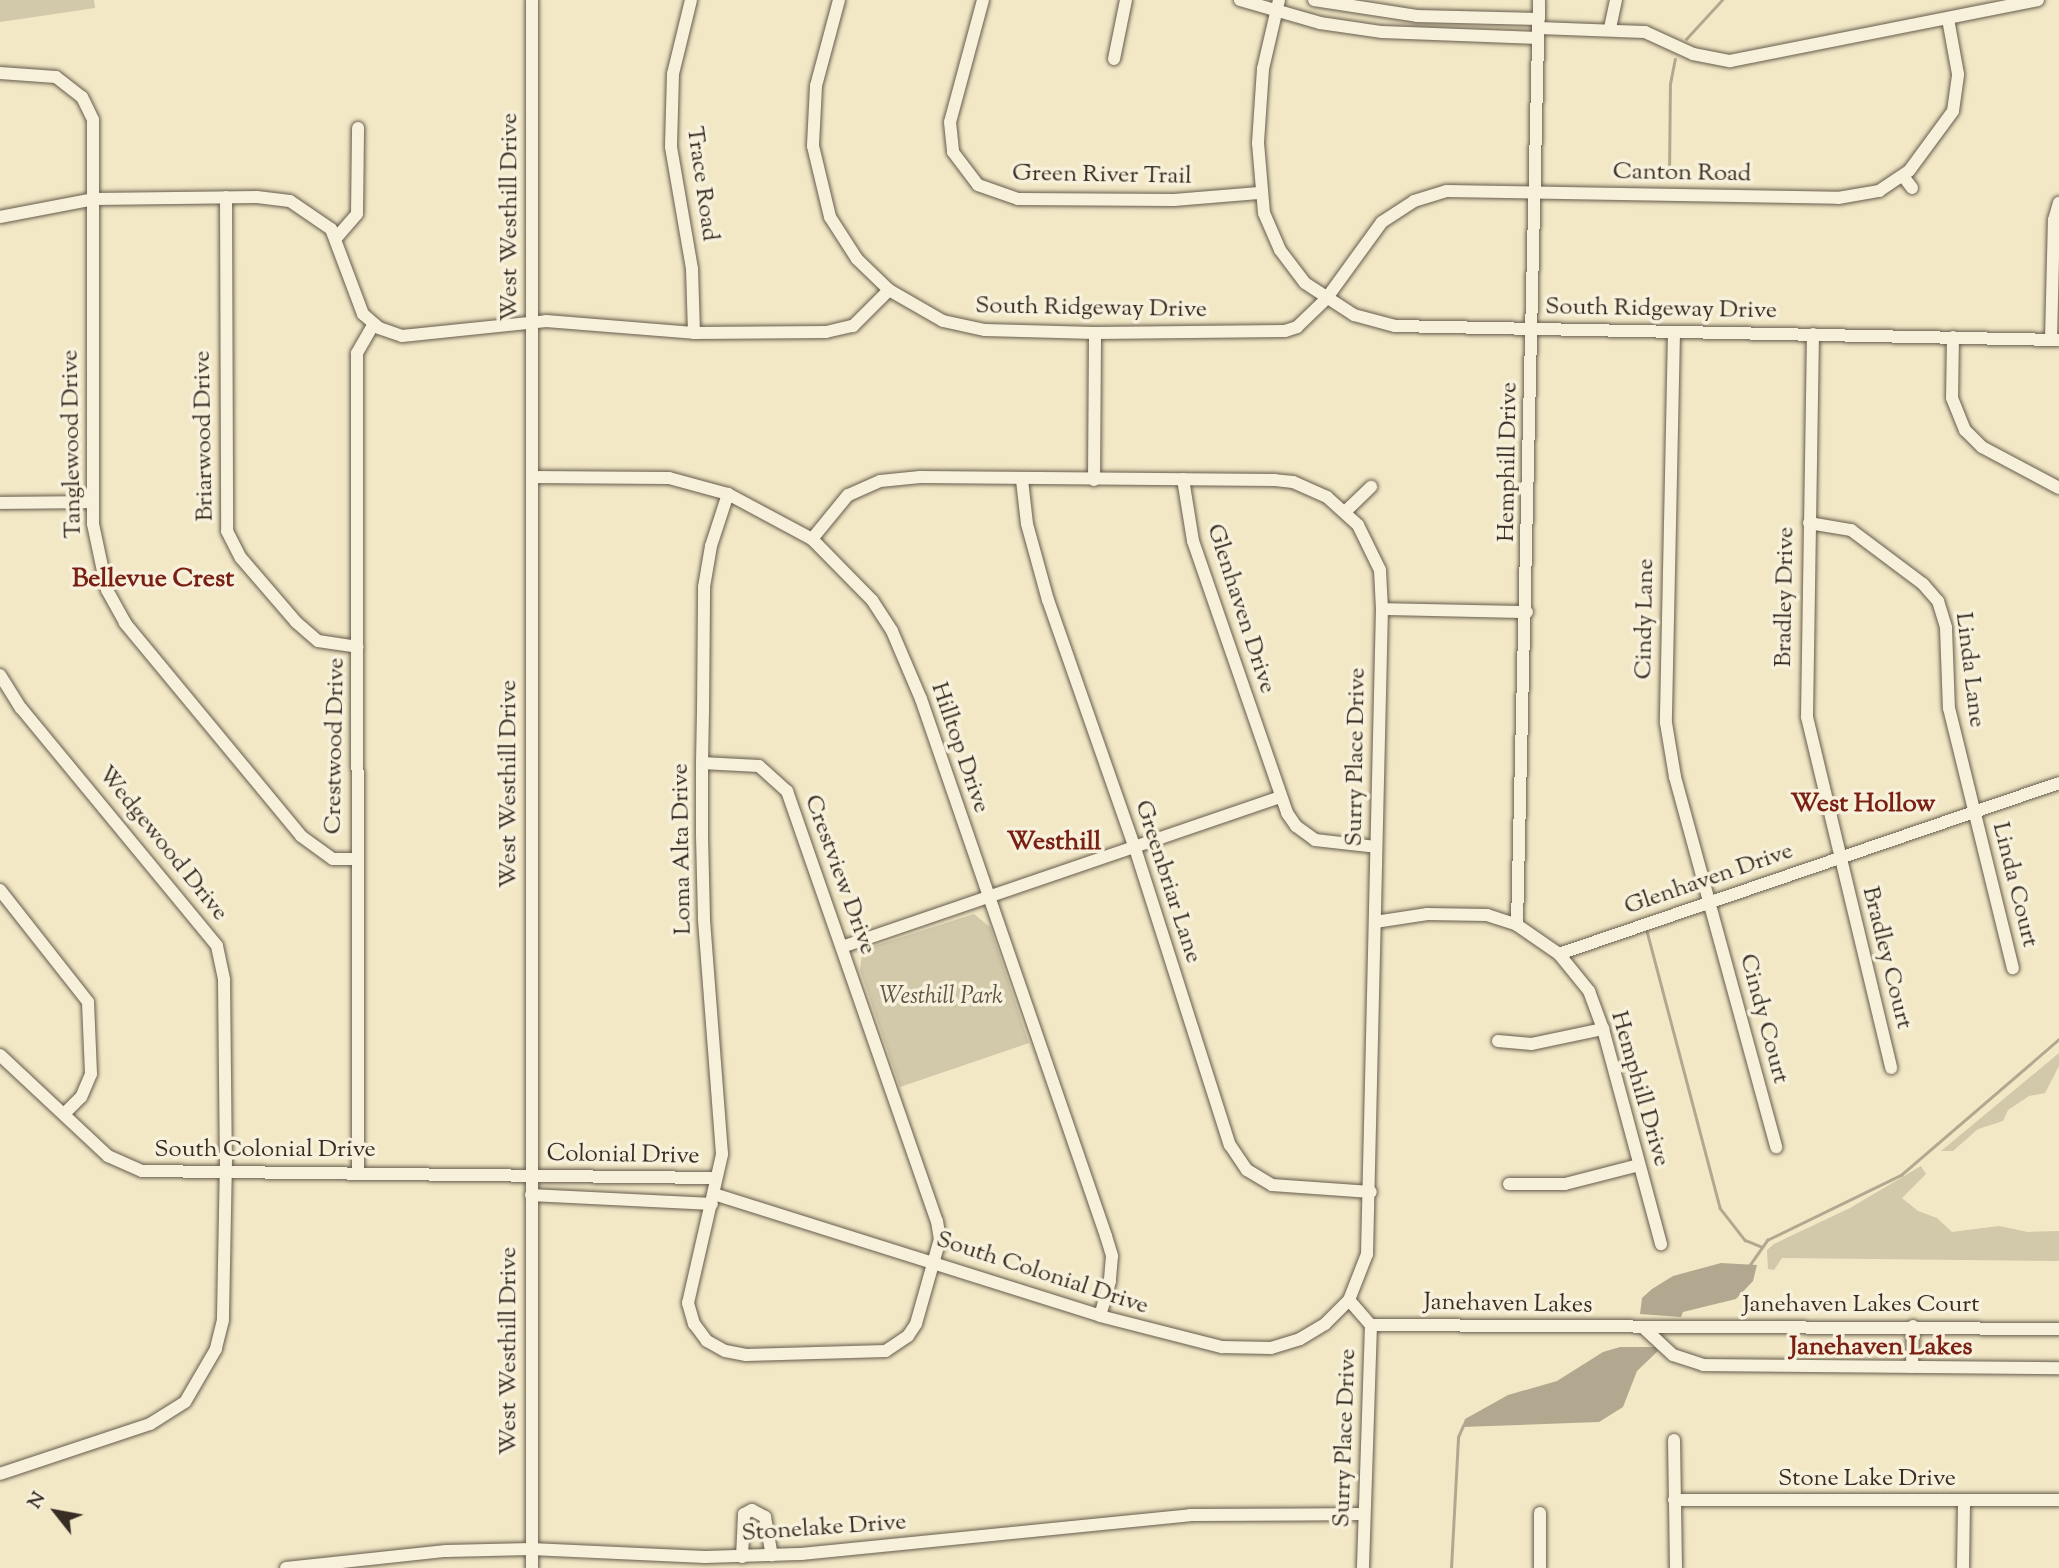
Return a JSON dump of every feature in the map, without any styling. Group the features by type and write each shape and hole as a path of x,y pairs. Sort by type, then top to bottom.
{"street":[{"name":"West Westhill Drive","path":"532,0 532,1568"},
{"name":"Trace Road","path":"691,0 673,74 671,135 676,189 692,269 694,333"},
{"name":"South Ridgeway Drive","path":"839,0 816,86 816,172 830,217 842,238 889,290 926,314 963,327 1096,333 1285,331 1312,316 1326,299 1354,315 1395,326 2055,340"},
{"name":"Green River Trail","path":"983,0 950,122 953,152 978,185 1018,199 1174,200 1259,193"},
{"path":"1114,59 1126,0"},
{"path":"1240,0 1277,5 1320,23 1387,33 1539,28 1610,28 1645,32 1693,54 1730,61 2038,0"},
{"path":"1314,0 1390,6 1539,28"},
{"name":"Hemphill Drive","path":"1517,925 1537,192 1539,0"},
{"path":"1610,28 1616,0"},
{"path":"1277,5 1263,69 1259,193 1269,231 1280,250 1305,283 1326,299"},
{"path":"1387,33 1390,6"},
{"name":"Canton Road","path":"1326,299 1382,222 1414,201 1464,189 1852,198 1879,191 1903,176 1948,121 1957,99 1958,74 1948,19"},
{"name":"Tanglewood Drive","path":"0,73 56,77 82,97 93,120 92,502 100,570 125,623 301,836 334,859 356,859"},
{"path":"337,237 357,214 358,128"},
{"path":"1903,176 1912,188"},
{"path":"0,217 94,199 226,197 290,201 320,218 337,237 356,303 373,325 391,334 415,337 532,321 694,333 838,331 867,316 889,290"},
{"name":"Briarwood Drive","path":"226,197 227,531 241,558 296,622 318,641 358,647"},
{"path":"2055,340 2054,220 2059,203"},
{"name":"Crestwood Drive","path":"358,1172 357,354 373,325"},
{"name":"Cindy Lane","path":"1674,332 1666,723 1675,777 1710,901"},
{"path":"1094,480 1096,333"},
{"name":"Bradley Drive","path":"1813,334 1807,717 1840,857"},
{"path":"1953,337 1952,398 1965,430 1982,447 2059,488"},
{"name":"Hilltop Drive","path":"532,477 669,478 728,494 812,539 848,571 892,631 921,699 1112,1256 1100,1316"},
{"name":"Glenhaven Drive","path":"1183,479 1193,541 1280,797 1296,826 1315,840 1376,847"},
{"name":"Surry Place Drive","path":"812,539 848,495 880,481 1183,479 1293,482 1346,511 1371,546 1380,570 1382,609 1371,1192 1367,1254 1349,1300 1371,1325 1363,1568"},
{"name":"Greenbriar Lane","path":"1022,480 1027,524 1048,600 1134,845 1237,1158 1252,1174 1272,1185 1371,1192"},
{"path":"1346,511 1371,487"},
{"name":"Loma Alta Drive","path":"713,1199 715,1178 722,1154 722,1127 704,918 704,587 710,546 728,494"},
{"path":"0,503 92,502"},
{"name":"Linda Lane","path":"1809,523 1851,530 1923,584 1938,601 1946,628 1946,693 1975,813"},
{"path":"1382,609 1527,612"},
{"name":"Wedgewood Drive","path":"0,676 217,946 224,980 225,1170 223,1321 216,1349 185,1402 150,1424 0,1474"},
{"name":"Crestview Drive","path":"702,763 759,766 787,791 937,1221 940,1239 915,1324 886,1351 746,1355 725,1351 706,1341 694,1324 688,1303 713,1199"},
{"name":"Glenhaven Drive","path":"1559,954 2059,783"},
{"path":"842,947 1280,797"},
{"name":"Linda Court","path":"1975,813 2013,968"},
{"name":"Bradley Court","path":"1840,857 1891,1068"},
{"path":"0,890 88,1002 92,1074 81,1097 65,1114"},
{"name":"Cindy Court","path":"1710,901 1776,1147"},
{"path":"1375,922 1453,912 1487,915 1517,925 1559,954"},
{"name":"Hemphill Drive","path":"1559,954 1589,991 1603,1029 1661,1244"},
{"path":"1499,1041 1543,1042 1603,1029"},
{"name":"South Colonial Drive","path":"0,1055 108,1156 129,1168 531,1176"},
{"path":"1509,1184 1565,1184 1639,1166"},
{"name":"Colonial Drive","path":"531,1176 715,1178"},
{"name":"Colonial Drive","path":"531,1195 713,1199"},
{"name":"South Colonial Drive","path":"713,1199 933,1262 1100,1316 1195,1342 1271,1348 1308,1334 1349,1300"},
{"name":"Janehaven Lakes","path":"1371,1325 1653,1330"},
{"path":"1912,1367 1913,1326"},
{"name":"Janehaven Lakes Court","path":"1653,1330 1913,1326 2059,1328"},
{"path":"1653,1330 1673,1355 1703,1365 2059,1368"},
{"path":"1674,1440 1675,1568"},
{"name":"Stone Lake Drive","path":"1674,1500 2059,1500"},
{"path":"1963,1568 1964,1501"},
{"path":"742,1557 744,1514 752,1510 765,1517 772,1555"},
{"path":"1540,1513 1540,1568"},
{"name":"Stonelake Drive","path":"286,1568 446,1551 531,1549 742,1557 1190,1515 1364,1514"}],"green space":[{"path":"0,0 94,0 95,8 0,22"},
{"name":"Westhill Park","path":"974,914 990,927 1029,1043 900,1087 860,970 862,954 868,948"},
{"path":"2059,1053 2059,1066 2045,1093 2029,1096 2008,1110 2003,1121 1978,1129 1953,1151 1941,1151"},
{"path":"1921,1166 1926,1174 1902,1198 1918,1211 1937,1218 1952,1232 1999,1226 2028,1232 2059,1231 2059,1261 1782,1258 1774,1270 1768,1269 1767,1250 1774,1244 1850,1208"}],"shaded area":[{"path":"1721,1263 1757,1265 1753,1281 1736,1299 1683,1312 1681,1317 1640,1314 1642,1298 1652,1289 1673,1276"},
{"path":"1620,1347 1655,1347 1658,1351 1637,1371 1623,1407 1599,1422 1462,1427 1465,1419 1508,1395 1557,1381 1603,1352"}],"waterway":[{"path":"1686,39 1722,0"},
{"path":"1669,175 1670,84 1675,59"},
{"path":"1647,931 1720,1208 1745,1240 1762,1247"},
{"path":"1749,1266 1767,1240 1901,1175 2059,1039"},
{"path":"1451,1568 1458,1437 1463,1426"}],"district":[{"name":"Bellevue Crest","path":"153,580"},
{"name":"West Hollow","path":"1863,805"},
{"name":"Westhill","path":"1054,843"},
{"name":"Janehaven Lakes","path":"1881,1348"}]}
